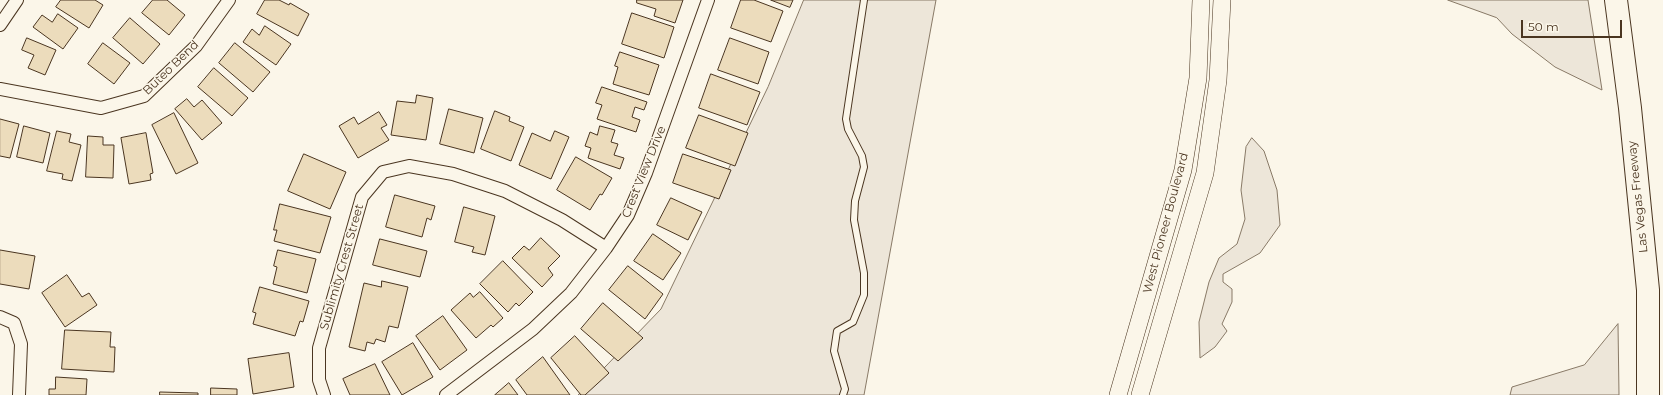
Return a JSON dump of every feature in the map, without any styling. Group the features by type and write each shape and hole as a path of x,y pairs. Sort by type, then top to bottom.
{"highway":[{"name":"Las Vegas Freeway","path":"1616,0 1630,108 1648,290 1648,395"}],"main road":[{"name":"West Pioneer Boulevard","path":"1118,395 1183,170 1198,78 1201,0"},
{"name":"West Pioneer Boulevard","path":"1140,395 1205,173 1218,80 1222,0"}],"street":[{"path":"0,25 17,0"},
{"name":"Buteo Bend","path":"0,89 101,108 144,96 196,46 229,0"},
{"name":"Crest View Drive","path":"446,395 533,329 571,293 606,248 628,215 646,173 708,0"},
{"name":"Sublimity Crest Street","path":"324,395 319,380 319,348 362,197 383,172 409,166 453,174 505,191 562,220 606,248"},
{"path":"0,317 14,323 21,344 19,395"}],"lane":[{"path":"843,395 845,389 834,350 837,331 853,322 864,295 864,274 855,233 854,220 855,201 864,167 862,156 848,129 846,119 864,0"}],"shaded area":[{"path":"804,0 936,0 864,395 578,395 661,309 768,87"},
{"path":"1448,0 1588,0 1602,90 1555,67 1512,34 1497,18"},
{"path":"1252,138 1264,151 1277,190 1280,225 1260,253 1223,274 1223,282 1232,289 1232,302 1222,324 1227,331 1215,347 1200,358 1199,322 1209,282 1219,258 1237,244 1245,219 1241,190 1246,147"},
{"path":"1618,324 1619,395 1510,395 1512,387 1584,365"}],"building":[{"path":"61,0 95,0 103,5 89,28 56,7"},
{"path":"153,0 167,0 185,15 169,35 142,13"},
{"path":"265,0 279,0 289,5 290,3 309,14 298,36 257,14"},
{"path":"637,0 683,0 675,23 654,16 656,9 637,3"},
{"path":"741,0 754,0 783,11 771,42 731,28"},
{"path":"771,0 793,0 790,7"},
{"path":"632,13 674,27 664,58 622,44"},
{"path":"58,14 78,28 63,49 33,27 42,15 52,22"},
{"path":"130,18 160,44 143,64 113,38"},
{"path":"265,26 291,44 276,65 243,42 252,29 259,35"},
{"path":"27,38 56,50 45,75 28,68 34,55 22,50"},
{"path":"730,38 769,52 758,84 718,70"},
{"path":"103,43 130,63 114,84 88,64"},
{"path":"235,43 270,72 253,92 219,63"},
{"path":"620,52 659,65 649,95 613,84 618,67 615,66"},
{"path":"214,68 248,98 232,116 198,87"},
{"path":"711,74 760,92 747,125 699,108"},
{"path":"602,87 647,102 644,110 635,107 632,117 640,120 636,132 597,119 602,105 596,103"},
{"path":"417,95 433,98 426,140 391,135 397,101 415,103"},
{"path":"187,99 194,107 202,100 222,123 202,140 175,109"},
{"path":"449,109 483,118 474,153 440,144"},
{"path":"495,111 510,117 509,121 524,127 511,161 481,149"},
{"path":"379,112 387,125 381,128 389,140 358,158 339,126 354,117 358,124"},
{"path":"174,113 198,163 176,174 152,125"},
{"path":"699,115 748,133 735,166 686,148"},
{"path":"0,119 19,124 10,158 0,156"},
{"path":"24,126 50,133 43,163 17,157"},
{"path":"600,126 615,130 611,142 618,144 614,155 624,158 620,169 588,158 591,148 585,146 590,132 597,135"},
{"path":"57,131 71,134 69,142 81,145 72,181 62,179 63,174 47,171"},
{"path":"555,131 569,137 551,179 519,165 532,133 550,141"},
{"path":"146,133 153,173 150,174 151,180 129,184 121,138"},
{"path":"88,136 103,137 103,145 114,145 113,178 86,177"},
{"path":"304,154 346,172 330,209 288,191"},
{"path":"683,154 731,170 719,199 673,183"},
{"path":"576,157 612,178 602,195 600,194 590,210 557,190"},
{"path":"395,195 435,206 431,220 427,218 422,237 386,227"},
{"path":"671,198 702,212 688,240 657,225"},
{"path":"280,204 331,217 320,253 274,241 277,230 274,230"},
{"path":"464,207 495,216 485,255 472,252 474,247 455,242"},
{"path":"653,234 681,253 663,280 634,261"},
{"path":"541,238 560,256 548,268 553,275 542,287 512,258 524,246 529,250"},
{"path":"380,239 427,251 420,277 373,265"},
{"path":"0,250 35,256 29,289 0,284"},
{"path":"278,250 316,259 307,293 273,284 277,267 274,266"},
{"path":"503,261 533,292 519,306 516,303 508,312 480,284"},
{"path":"628,266 663,294 645,319 609,290"},
{"path":"67,275 82,297 89,293 97,305 65,327 42,293"},
{"path":"382,281 408,287 398,328 389,326 385,342 376,339 374,344 367,342 365,351 349,347 364,283 381,287"},
{"path":"260,287 309,301 303,322 300,321 295,336 253,324 256,313 253,312"},
{"path":"480,292 503,318 493,327 491,325 476,338 451,310 470,293 473,297"},
{"path":"603,303 643,338 618,361 581,329"},
{"path":"443,316 467,350 440,370 416,336"},
{"path":"65,330 111,332 110,347 115,347 114,372 62,369"},
{"path":"575,336 609,373 585,395 581,395 551,358"},
{"path":"413,343 433,377 402,395 382,362"},
{"path":"289,353 294,387 253,394 248,359"},
{"path":"543,357 570,395 527,395 516,380"},
{"path":"375,364 390,395 350,395 343,379"},
{"path":"56,377 87,379 86,395 49,395 49,389 55,389"},
{"path":"509,383 518,395 495,395"},
{"path":"211,388 237,389 237,395 211,395"},
{"path":"160,392 198,393 198,395 160,395"}]}
